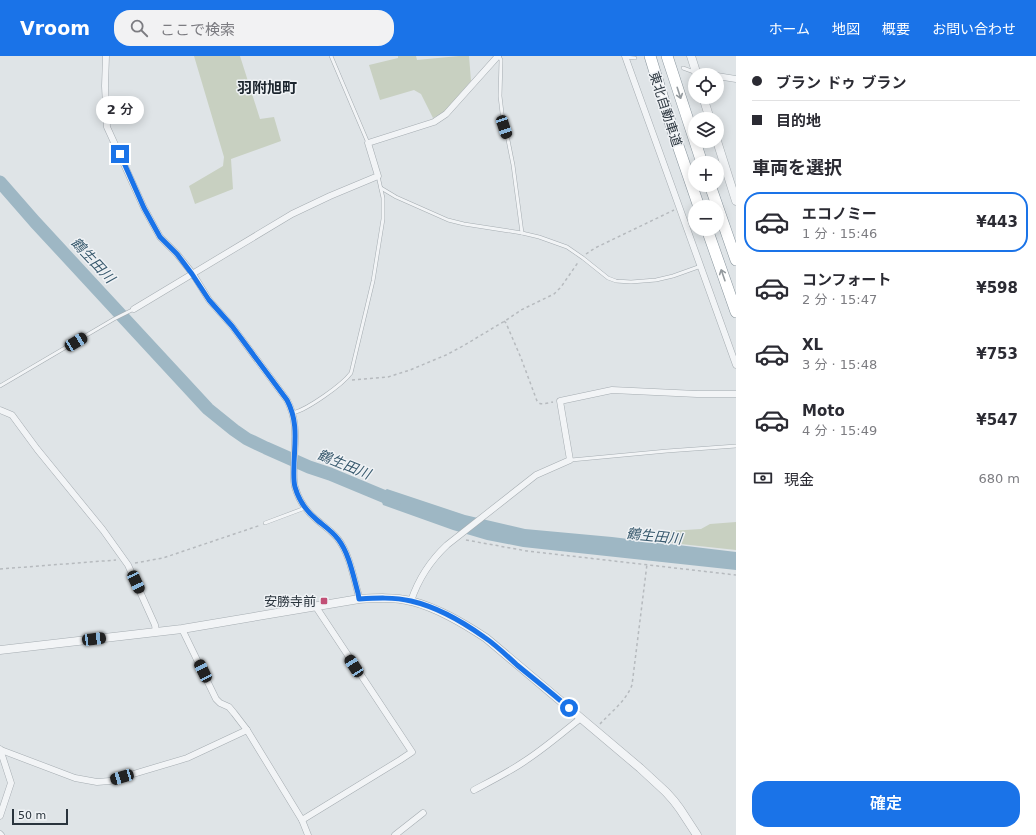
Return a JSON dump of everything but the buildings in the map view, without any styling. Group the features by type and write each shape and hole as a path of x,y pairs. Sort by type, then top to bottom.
{"highway":[{"name":"東北自動車道","path":"650,56 672,128 697,200"},
{"name":"東北自動車道","path":"668,56 700,156"},
{"path":"712,192 736,260"},
{"path":"709,236 736,312"}],"street":[{"path":"106,56 105,86 107,127 144,208 160,237 177,254 209,300 232,326 287,400 293,412 295,424 295,487 305,508 316,520 338,539 346,553 359,599"},
{"path":"134,309 292,214 378,176 368,143 434,122 446,114 498,56"},
{"path":"624,56 736,365"},
{"path":"691,56 694,68"},
{"path":"724,77 736,79"},
{"path":"719,148 736,202"},
{"path":"411,601 420,580 435,557 447,545 536,475 570,460 560,400 612,390 697,394 736,394"},
{"path":"0,410 12,415 37,449 103,530 126,563 155,625 156,632"},
{"path":"0,650 182,629 359,599 383,598 411,601 430,607 449,616 469,626 486,638 640,768 666,792 680,809 697,835"},
{"path":"302,820 412,752 316,607"},
{"path":"182,629 216,699 220,703 229,707 247,730 302,820 308,835"},
{"path":"474,790 507,773 524,762 581,718"},
{"path":"1,749 75,778 97,782 110,781 187,758 247,730"},
{"path":"0,816 11,783 1,749"},
{"path":"395,835 423,813"}],"lane":[{"path":"331,56 368,143"},
{"path":"498,56 501,60 500,96 502,113 513,165 522,233"},
{"path":"624,56 635,58"},
{"path":"682,68 688,71"},
{"path":"293,412 303,409 342,383 351,373 373,282 383,219 383,198 378,176"},
{"path":"381,188 396,197 448,220 522,233 539,237 567,247 608,278 616,281 631,282 656,280 673,276 700,266"},
{"path":"0,386 127,311 134,309"},
{"path":"570,460 736,446"},
{"path":"265,524 305,508"}],"path":[{"path":"346,379 353,380 388,377 410,370 446,355 521,310 554,294 562,287 579,262 594,248 679,207"},
{"path":"504,321 521,358 538,403 540,404 560,400"},
{"path":"0,569 126,563 163,558 265,524"},
{"path":"459,536 527,551 736,575"},
{"path":"595,730 626,697 632,685 648,564"}],"green space":[{"path":"194,56 240,56 260,119 274,117 281,141 231,159 233,189 195,204 189,186 223,166 224,157"},
{"path":"398,56 416,56 417,60 469,56 471,81 444,112 433,118 421,94 414,90 380,100 369,65 398,58"},
{"path":"736,522 736,550 662,542 669,531 701,529 710,524"}],"water":[{"path":"387,489 465,515 525,529 612,537 736,552 736,570 523,547 487,540 453,530 383,505 379,494"}],"waterway":[{"name":"鶴生田川","path":"0,182 35,222 208,409 234,430 247,439 309,467 330,474 395,501"}],"place":[{"name":"安勝寺前","path":"324,601"}],"district":[{"name":"羽附旭町","path":"267,88"}],"route":[{"path":"120,154 144,208 160,237 177,254 209,300 232,326 287,400 293,412 295,424 295,487 305,508 316,520 338,539 346,553 359,599 393,598 411,601 430,607 469,626 486,638 569,708"}]}
